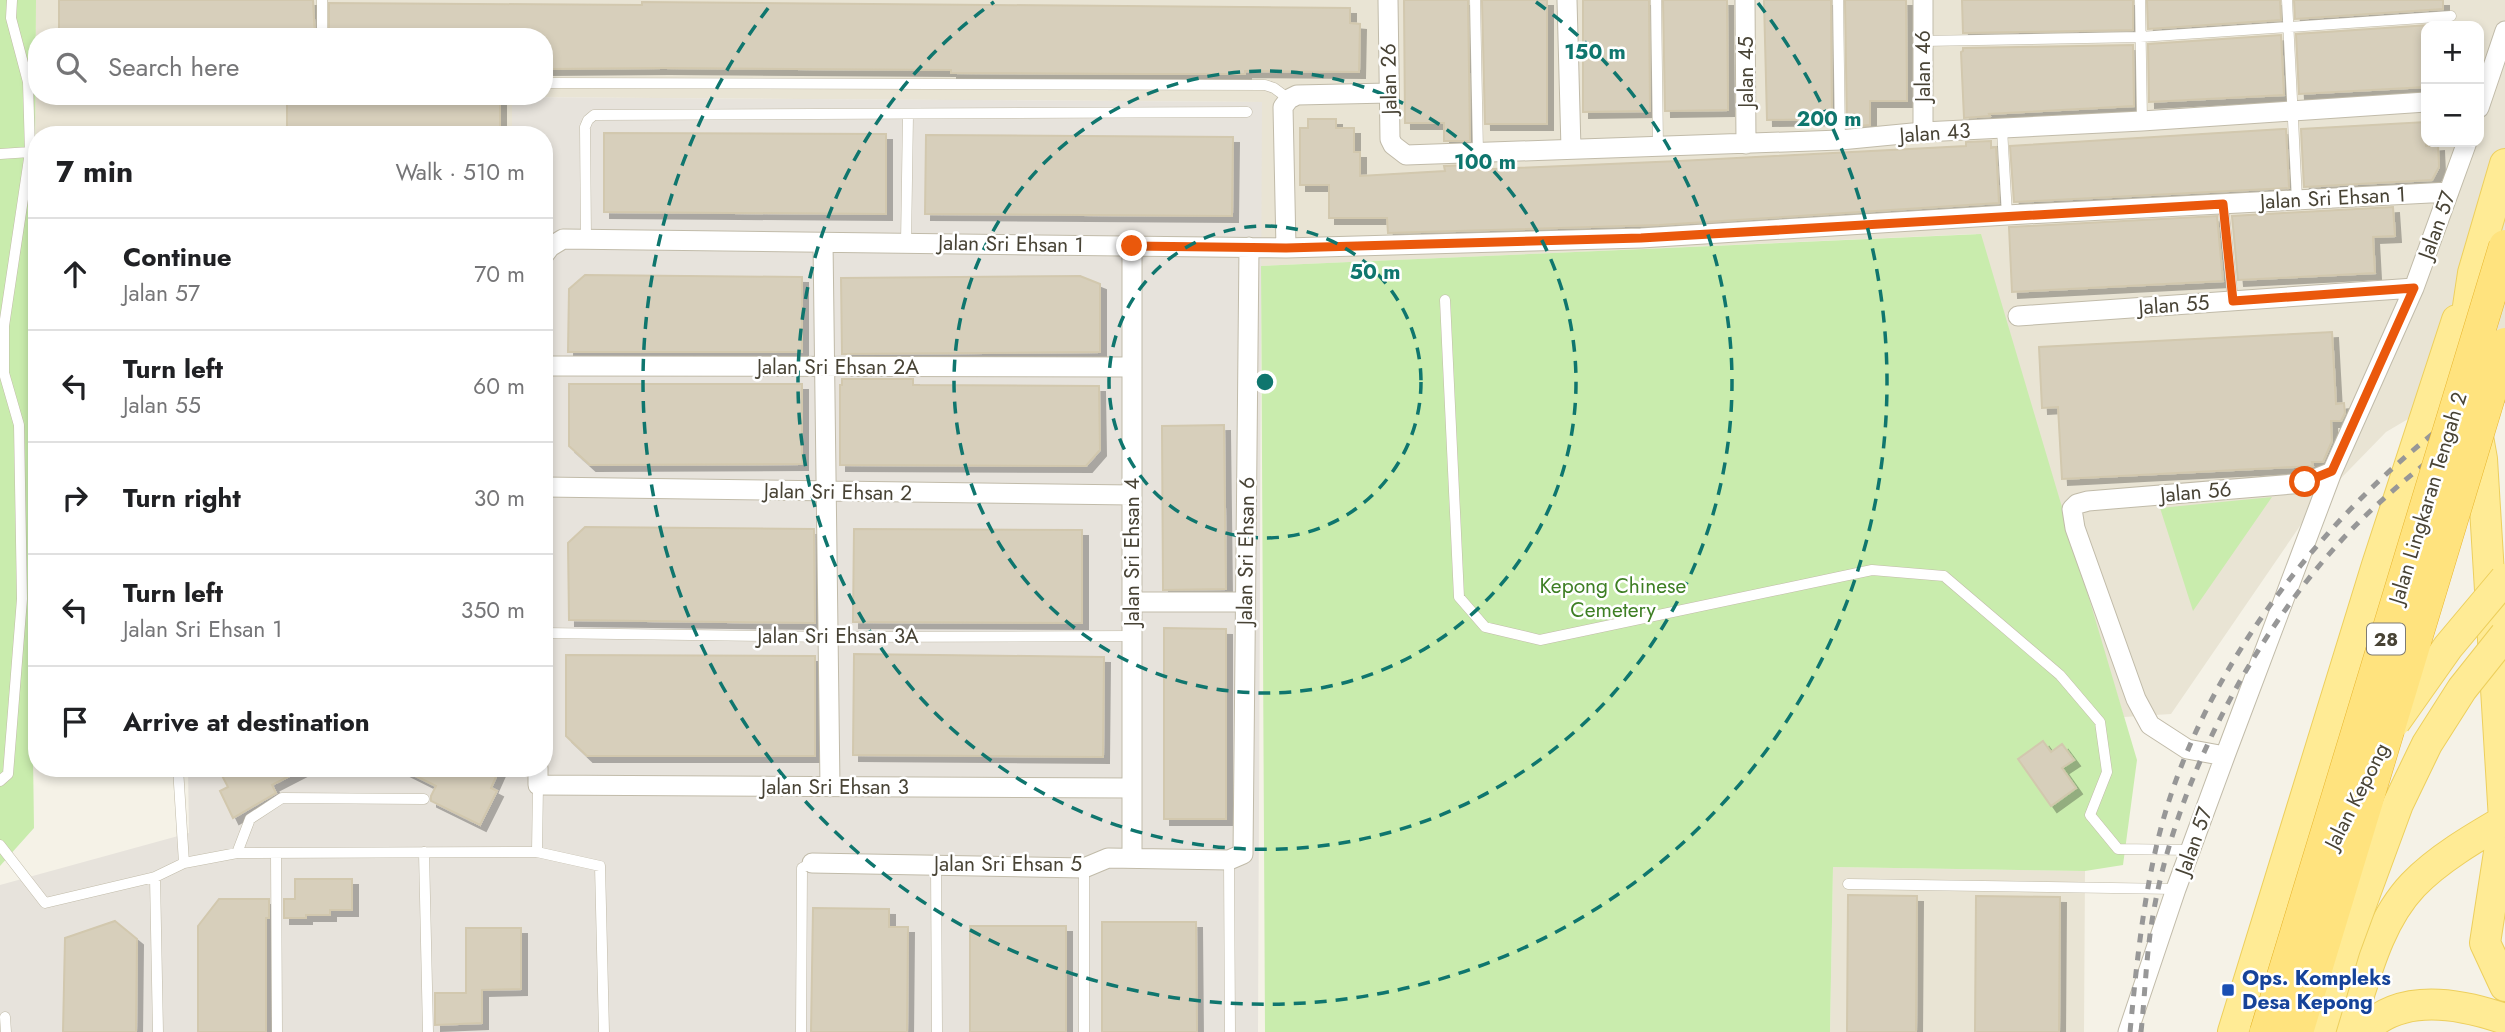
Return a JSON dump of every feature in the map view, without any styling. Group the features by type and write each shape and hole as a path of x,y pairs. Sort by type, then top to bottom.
{"highway":[{"name":"Jalan Lingkaran Tengah 2","path":"2266,1032 2505,246"},
{"name":"Jalan Lingkaran Tengah 2","path":"2297,1032 2505,344"}],"main road":[{"path":"2236,1032 2376,565 2473,273 2505,164"},
{"path":"2473,273 2468,313 2466,381 2494,451 2505,820 2485,943 2505,986"},
{"path":"2376,565 2404,531 2438,497 2494,451"},
{"name":"Jalan Kepong","path":"2236,1032 2395,723 2448,647 2505,579"},
{"name":"Jalan Kepong","path":"2320,1032 2346,948 2398,804 2427,744 2462,689 2505,635"},
{"path":"2347,1032 2382,933 2406,894 2431,868 2505,820"},
{"path":"2485,943 2494,926 2505,915"},
{"path":"2362,1032 2375,1018 2402,1009 2436,1003 2474,1008 2505,1018"}],"street":[{"name":"Jalan 26","path":"1388,0 1390,139 1402,153"},
{"path":"1567,0 1571,149"},
{"name":"Jalan 45","path":"1745,0 1746,144"},
{"name":"Jalan 46","path":"1923,0 1923,132"},
{"path":"2484,90 2505,32"},
{"path":"1286,248 1283,107 1289,99 1297,95 1389,93"},
{"name":"Jalan 43","path":"1402,153 1406,155 1840,140 1923,132 2421,102"},
{"name":"Jalan 57","path":"2128,1032 2176,889 2332,471 2414,288 2465,147"},
{"name":"Jalan Sri Ehsan 1","path":"553,245 563,239 1286,248 1641,238 2007,215 2449,192"},
{"path":"823,242 830,787"},
{"name":"Jalan Sri Ehsan 4","path":"1132,246 1132,858"},
{"name":"Jalan Sri Ehsan 6","path":"1236,857 1245,601 1249,247"},
{"name":"Jalan 55","path":"2018,316 2414,288"},
{"name":"Jalan Sri Ehsan 2A","path":"553,366 1132,367"},
{"name":"Jalan 56","path":"2225,756 2187,749 2150,725 2136,699 2072,518 2072,509 2077,504 2088,501 2305,482 2332,471"},
{"name":"Jalan Sri Ehsan 2","path":"553,487 1132,495"},
{"path":"1132,602 1245,601"},
{"name":"Jalan Sri Ehsan 3","path":"538,777 830,787 1132,788"},
{"name":"Jalan Sri Ehsan 5","path":"812,863 1084,868 1108,858 1236,857"}],"lane":[{"path":"12,0 11,18 28,70"},
{"path":"322,0 322,28"},
{"path":"1475,0 1478,152"},
{"path":"1657,0 1658,146"},
{"path":"1838,0 1840,140"},
{"path":"2140,0 2142,121"},
{"path":"2287,0 2297,201"},
{"path":"1923,41 2140,37 2451,16"},
{"path":"553,83 1265,85 1289,99"},
{"path":"31,105 31,126"},
{"path":"586,240 585,127 588,120 594,116 1247,112"},
{"path":"906,243 908,115"},
{"path":"2002,129 2007,215"},
{"path":"0,154 28,152"},
{"path":"0,781 8,774 22,600 19,425 4,373 4,326 28,165"},
{"path":"2223,204 2233,301"},
{"path":"1445,300 1459,597 1485,627 1540,640 1872,570 1944,576 2060,675 2100,722 2107,772 2090,816 2118,849 2191,850"},
{"name":"Jalan Sri Ehsan 3A","path":"553,633 829,637 1132,636"},
{"path":"179,777 184,863"},
{"path":"537,852 538,777"},
{"path":"237,853 250,819 282,798 424,799"},
{"path":"0,845 45,902 155,877 184,863 237,853 537,852 600,866 604,1032"},
{"path":"424,852 428,1032"},
{"path":"276,853 277,1032"},
{"name":"Jalan Sri Ehsan 6","path":"1230,1032 1236,857"},
{"path":"801,1032 802,868 812,863"},
{"path":"936,865 937,1032"},
{"path":"1084,868 1084,1032"},
{"path":"155,877 158,1032"},
{"path":"1848,884 2176,889"},
{"path":"5,1017 6,1032"}],"shaded area":[{"path":"36,0 2505,0 2505,362 2386,432 2313,507 2171,714 2124,717 1976,234 1261,266 1261,102 553,97 553,28 36,28"},
{"path":"553,97 1262,102 1258,1032 0,1032 0,885 189,833 188,777 553,777 553,126 512,126 512,105 553,105"},
{"path":"35,105 512,105 512,126 35,126"},
{"path":"1833,867 2085,871 2084,1032 1830,1032"}],"green space":[{"path":"0,0 36,0 36,28 28,28 28,105 35,105 35,126 28,126 28,777 33,777 34,828 0,866"},
{"name":"Kepong Chinese Cemetery","path":"1981,234 2137,760 2123,865 2085,871 1833,867 1830,1032 1265,1032 1261,266"},
{"path":"2272,497 2193,611 2160,508"}],"building":[{"path":"59,0 313,0 315,28 59,28"},
{"path":"1404,0 1468,0 1470,141 1444,141 1444,123 1405,123"},
{"path":"1482,0 1547,0 1547,124 1485,124"},
{"path":"1583,0 1649,0 1650,111 1583,112"},
{"path":"1663,0 1727,0 1728,110 1665,111"},
{"path":"1764,0 1831,0 1832,119 1767,120"},
{"path":"1845,0 1906,0 1907,101 1870,101 1870,125 1847,127"},
{"path":"1962,0 2133,0 2133,30 1963,33"},
{"path":"2147,0 2280,0 2281,20 2148,29"},
{"path":"2294,0 2443,0 2443,9 2295,19"},
{"path":"642,2 1350,8 1350,23 1360,24 1359,72 1140,74 951,73 951,70 553,69 553,28 329,28 329,3 642,5"},
{"path":"2421,26 2421,87 2299,94 2296,34"},
{"path":"2281,35 2284,95 2149,102 2148,44"},
{"path":"2133,45 2134,106 1989,114 1990,116 1964,118 1963,48"},
{"path":"287,105 500,105 500,126 287,126"},
{"path":"1308,119 1336,119 1336,128 1354,128 1354,152 1360,152 1360,176 1445,171 1444,166 1470,165 1470,170 1679,161 1966,146 1966,142 1991,141 1991,148 1996,147 1999,203 1659,225 1388,233 1387,218 1329,218 1329,185 1300,185 1300,128 1308,128"},
{"path":"2421,122 2421,147 2438,147 2439,167 2432,180 2304,187 2301,129"},
{"path":"2286,129 2289,188 2014,202 2010,146"},
{"path":"604,133 886,134 886,214 604,212"},
{"path":"926,135 1233,137 1232,216 925,214"},
{"path":"2393,207 2395,236 2373,237 2375,273 2238,280 2232,216"},
{"path":"2217,216 2223,281 2012,292 2009,227"},
{"path":"585,275 802,277 802,352 568,352 569,289"},
{"path":"1080,276 1100,284 1100,352 842,354 841,278"},
{"path":"2332,332 2336,404 2344,403 2345,413 2341,421 2331,421 2332,441 2323,462 2312,462 2313,466 2062,479 2058,407 2042,408 2039,347"},
{"path":"842,379 913,379 913,385 1099,386 1100,450 1086,466 840,465"},
{"path":"569,384 802,384 802,464 590,465 569,446"},
{"path":"1224,425 1226,589 1163,590 1162,426"},
{"path":"585,527 814,529 815,623 569,620 568,543"},
{"path":"854,529 1082,530 1082,623 853,622"},
{"path":"1164,628 1226,629 1226,819 1164,819"},
{"path":"854,654 1104,657 1103,757 853,755"},
{"path":"566,655 815,656 815,756 587,756 566,736"},
{"path":"2043,741 2051,752 2062,744 2074,760 2062,768 2076,788 2051,806 2018,759"},
{"path":"223,777 288,777 272,785 276,793 233,818 220,791 228,787"},
{"path":"418,777 496,777 491,788 497,791 480,825 431,801 436,786"},
{"path":"295,879 352,879 352,910 330,910 330,915 306,915 306,918 284,918 284,899 295,899"},
{"path":"1848,895 1917,896 1916,1032 1847,1032"},
{"path":"1976,896 2060,897 2059,1032 1975,1032"},
{"path":"219,899 269,899 269,918 266,918 266,1032 198,1032 198,926"},
{"path":"813,908 889,909 889,927 908,927 907,1032 811,1032"},
{"path":"115,921 137,939 136,1032 63,1032 65,938"},
{"path":"1102,922 1196,922 1197,1032 1102,1032"},
{"path":"970,926 1066,926 1066,1032 970,1032"},
{"path":"466,928 521,928 521,989 482,990 482,1023 435,1025 435,993 466,993"}],"railway":[{"path":"2130,1032 2143,917 2156,848 2177,779 2206,711 2243,645 2287,583 2336,525 2389,471 2446,423 2505,382"},
{"path":"2141,1032 2152,921 2163,868 2179,814 2200,760 2255,656 2321,563 2358,523 2411,475 2505,403"}],"place":[{"name":"Ops. Kompleks Desa Kepong","path":"2228,990"}],"route":[{"path":"1132,246 1286,248 1641,238 2223,204 2233,301 2414,288 2332,471 2305,482"}]}
